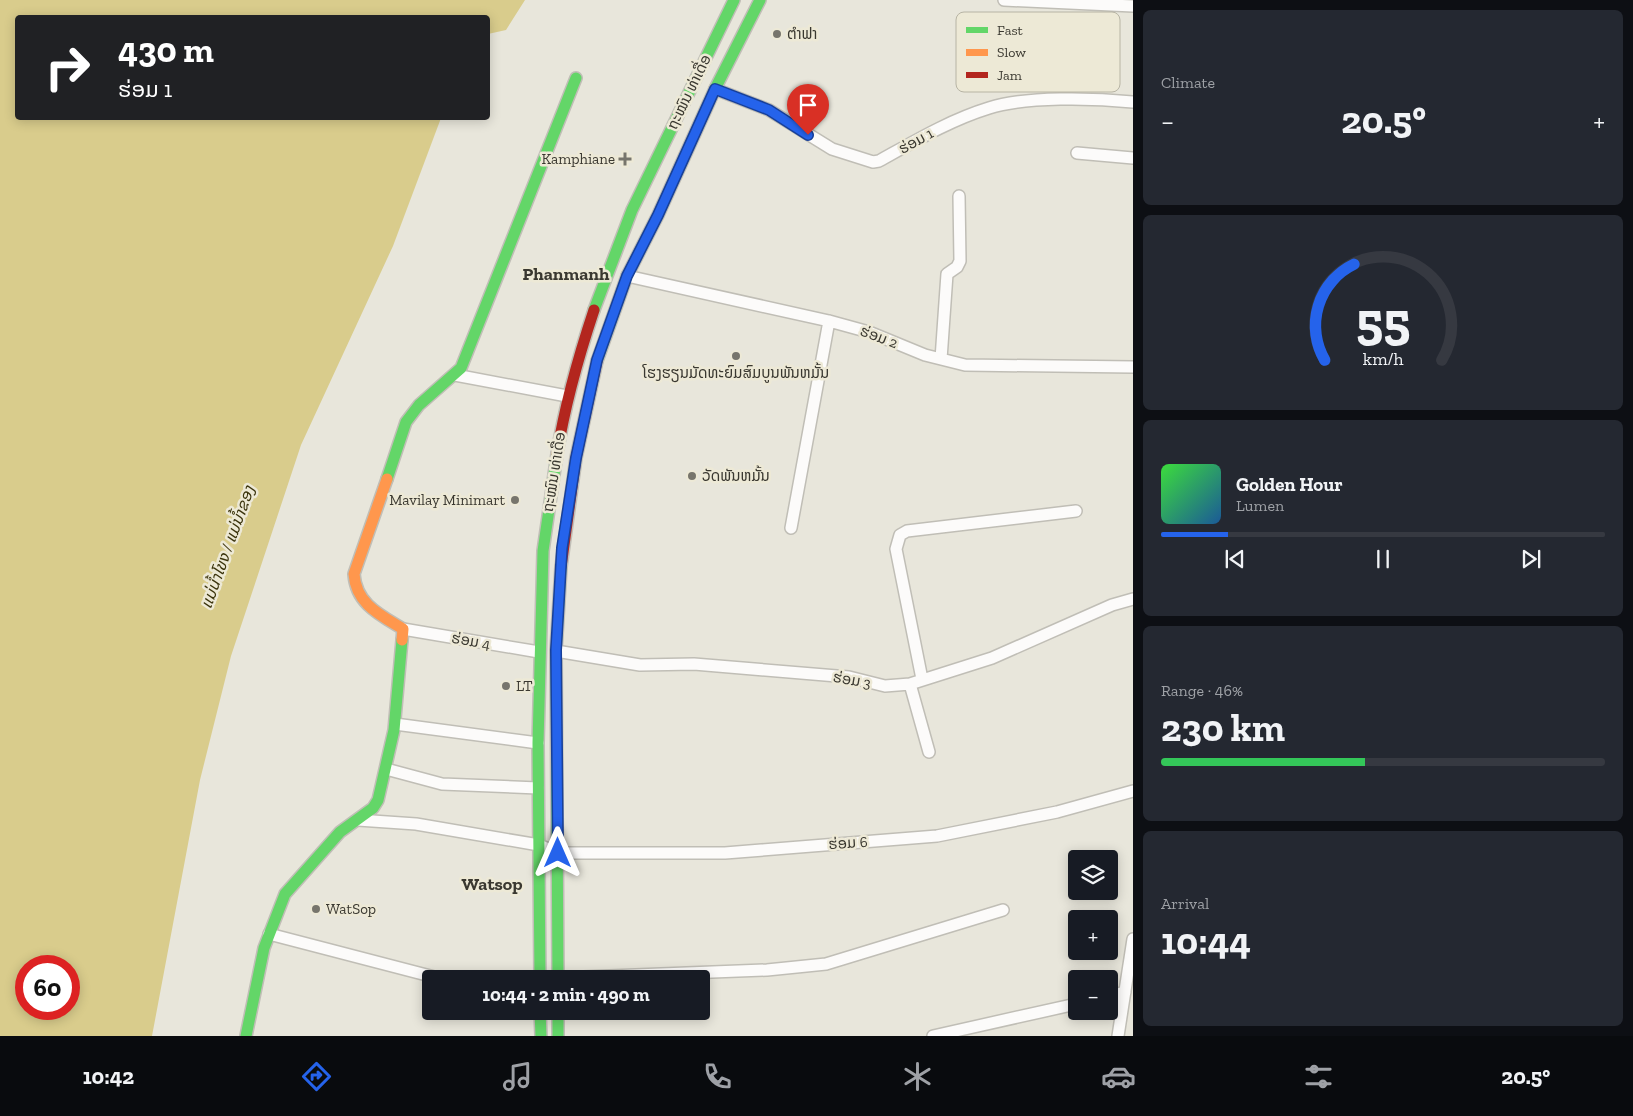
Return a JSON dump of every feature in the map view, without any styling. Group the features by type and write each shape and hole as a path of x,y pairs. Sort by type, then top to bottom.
{"main road":[{"name":"ຖະໝົນ ທ່າເດື່ອ","path":"540,970 538,743 543,551 567,396 607,273 632,210 734,0"},
{"name":"ຖະໝົນ ທ່າເດື່ອ","path":"558,970 556,650 562,548 576,458 597,360 627,276 658,215 715,89 760,0"},
{"path":"246,1036 269,934 285,894 340,832 373,808 378,800 395,724 403,629 369,608 363,602 356,593 354,574 406,422 420,402 455,375 461,368 576,78"},
{"path":"540,1020 541,1036"},
{"path":"558,1020 558,1036"}],"street":[{"path":"1004,0 1133,6"},
{"name":"ຮ່ອມ 1","path":"715,89 769,110 832,150 873,162 879,161 955,120 991,107 1050,100 1133,102"},
{"path":"1077,153 1133,158"},
{"path":"941,359 947,274 957,267 960,261 959,196"},
{"name":"ຮ່ອມ 2","path":"627,276 829,321 869,332 925,356 965,365 1133,366"},
{"path":"792,528 829,321"},
{"path":"455,375 567,396"},
{"path":"922,679 896,550 900,535 907,531 1076,511"},
{"name":"ຮ່ອມ 3","path":"556,650 640,665 694,664 849,677 885,686 910,684 992,658 1104,608 1133,598"},
{"name":"ຮ່ອມ 4","path":"403,629 539,652"},
{"path":"910,684 929,752"},
{"path":"395,724 538,743"},
{"path":"386,769 442,784 538,788"},
{"name":"ຮ່ອມ 6","path":"558,853 725,852 936,836 1057,812 1133,792"},
{"path":"358,820 416,824 539,845 558,853"},
{"path":"710,972 766,970 826,964 1003,910"},
{"path":"269,934 422,974"},
{"path":"1118,1036 1125,992 1130,978 1133,939"},
{"path":"1118,994 1125,992"},
{"path":"933,1036 1068,1006"}],"water":[{"name":"แม่น้ำโขง / ແມ່ນ້ຳຂອງ","path":"0,0 525,0 506,30 490,34 490,15 15,15 15,120 440,120 393,246 301,445 231,656 200,780 152,1036 0,1036"}],"traffic: fast":[{"path":"594,310 632,210 734,0"},
{"path":"597,361 627,276 658,215 715,89 760,0"},
{"path":"387,479 406,422 419,405 461,368 576,78"},
{"path":"540,970 538,743 543,551 557,454"},
{"path":"558,970 556,651 561,567"},
{"path":"246,1036 264,948 285,894 340,832 373,808 378,800 394,730 402,640"},
{"path":"540,1020 541,1036"},
{"path":"558,1020 558,1036"}],"traffic: slow":[{"path":"387,479 354,574 359,593 364,601 371,608 403,629 402,640"}],"traffic: jam":[{"path":"557,454 572,381 594,310"},
{"path":"561,567 576,458 597,361"}],"place":[{"name":"ຕຳຟາ","path":"777,34"},
{"name":"Kamphiane","path":"625,159"},
{"name":"ໂຮງຮຽນມັດທະຍົມສົມບູນພັນຫມັ້ນ","path":"736,356"},
{"name":"ວັດພັນຫມັ້ນ","path":"692,476"},
{"name":"Mavilay Minimart","path":"515,500"},
{"name":"LT","path":"506,686"},
{"name":"WatSop","path":"316,909"}],"district":[{"name":"Phanmanh","path":"566,274"},
{"name":"Watsop","path":"492,884"}],"route":[{"path":"558,853 556,650 562,548 576,458 597,360 627,276 658,215 715,89 769,110 808,135"}]}
